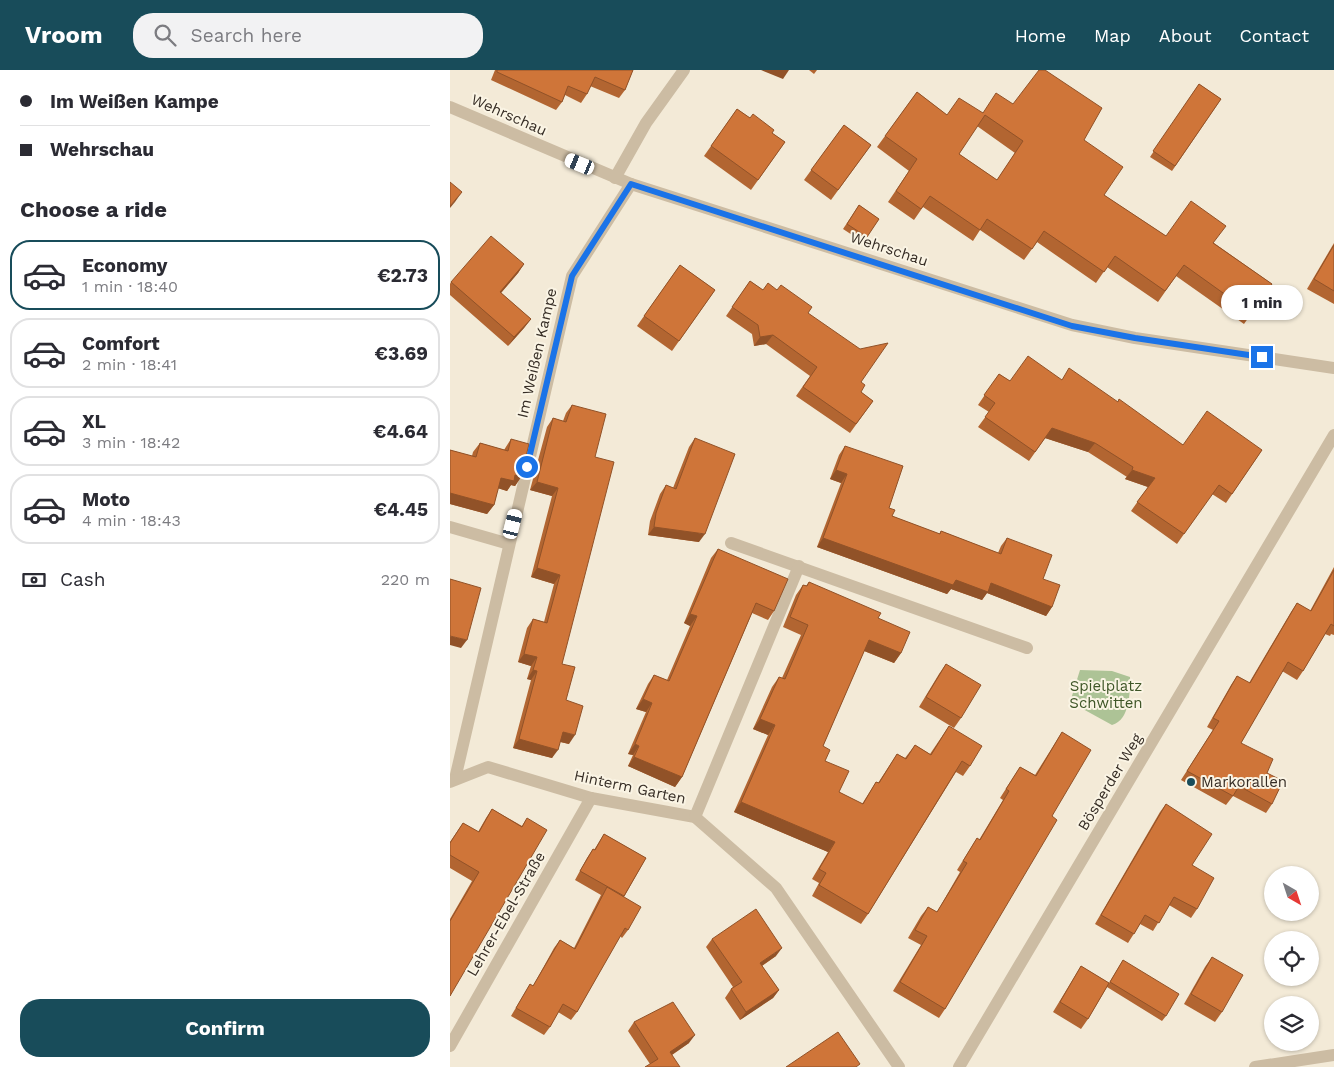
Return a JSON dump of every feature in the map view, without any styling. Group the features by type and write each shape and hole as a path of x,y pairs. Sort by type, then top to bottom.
{"street":[{"path":"615,178 646,122 684,70"},
{"name":"Wehrschau","path":"450,107 631,184 1072,326 1135,338 1334,368"},
{"name":"Im Weißen Kampe","path":"452,781 572,276 631,184"},
{"name":"Bösperder Weg","path":"959,1067 1334,435"},
{"path":"450,527 509,544"},
{"path":"732,542 1026,648"},
{"path":"695,817 798,566"},
{"name":"Hinterm Garten","path":"452,781 488,767 591,798 695,817 776,888 899,1067"},
{"name":"Lehrer-Ebel-Straße","path":"450,1046 591,798"},
{"path":"1255,1067 1334,1055"}],"green space":[{"name":"Spielplatz Schwitten","path":"1080,670 1112,671 1130,677 1128,705 1126,712 1118,722 1112,725 1072,703 1071,699"}],"building":[{"path":"497,70 633,70 625,90 595,77 587,94 568,86 562,102 497,72"},
{"path":"1039,70 1045,70 1102,108 1084,140 1123,167 1104,195 1166,236 1191,201 1226,226 1213,243 1272,284 1251,313 1184,265 1165,291 1115,256 1104,272 1044,231 1032,249 987,219 980,230 930,196 921,209 896,191 917,159 885,136 917,92 947,115 959,98 983,113 996,93 1013,104","holes":["985,115 1023,141 997,180 959,154"]},
{"path":"1199,84 1221,99 1175,166 1153,151"},
{"path":"737,109 750,118 753,114 774,130 772,133 785,142 758,180 711,146"},
{"path":"844,125 871,145 838,190 811,170"},
{"path":"450,182 462,192 450,206"},
{"path":"859,205 879,219 867,237 847,224"},
{"path":"491,236 524,264 500,292 531,319 514,337 451,282"},
{"path":"1334,245 1334,291 1314,279"},
{"path":"680,265 715,290 679,341 644,316"},
{"path":"750,281 763,290 768,283 777,290 781,285 812,307 808,313 860,349 888,343 861,382 865,385 861,392 873,401 856,424 803,387 817,367 773,335 760,337 758,325 732,307"},
{"path":"1028,356 1062,380 1069,368 1118,402 1119,399 1183,445 1207,411 1262,450 1232,494 1219,485 1184,534 1137,502 1155,478 1132,470 1133,467 1095,443 1052,428 1035,452 985,417 995,403 984,395 999,374 1010,381"},
{"path":"572,405 606,414 595,457 614,462 562,664 575,667 566,700 583,706 575,735 563,732 558,750 519,739 537,671 533,670 537,657 524,654 533,619 547,623 560,575 537,568 558,488 537,482 553,418 566,422"},
{"path":"695,438 735,454 705,534 654,527 656,513 666,485 676,489"},
{"path":"511,439 529,444 521,477 515,475 514,481 501,478 494,505 450,493 450,450 476,457 480,443 508,451"},
{"path":"845,446 903,466 889,508 895,510 892,516 940,534 941,531 1001,554 1007,538 1052,555 1043,579 1060,585 1052,607 991,583 988,592 956,580 953,585 823,538 847,474 836,470"},
{"path":"718,549 788,579 774,611 756,603 682,777 634,757 639,746 635,744 652,703 643,699 654,675 669,681 697,616 690,614"},
{"path":"1334,570 1334,626 1331,624 1303,671 1288,662 1241,743 1273,759 1267,773 1283,781 1272,804 1239,786 1233,796 1187,771 1219,721 1213,718 1237,676 1250,683 1297,603 1311,611"},
{"path":"450,579 481,588 467,640 450,636"},
{"path":"809,582 881,613 878,618 910,632 901,653 869,640 823,746 830,750 825,761 849,771 839,792 863,804 876,782 879,783 897,754 906,759 915,745 931,755 949,726 982,746 970,766 962,761 868,914 819,885 826,873 819,869 835,842 741,802 775,725 760,719 779,677 785,679 808,625 790,617 803,585 807,586"},
{"path":"946,664 981,685 961,718 926,697"},
{"path":"1062,732 1091,750 1052,816 1057,820 945,1009 900,982 927,936 915,930 928,907 937,912 967,863 963,861 977,838 980,840 1009,791 1006,789 1020,767 1036,776"},
{"path":"1166,804 1212,834 1192,865 1214,878 1197,909 1174,897 1159,923 1145,915 1134,934 1101,915"},
{"path":"492,809 522,827 527,818 547,830 450,996 450,921 479,872 450,855 450,843 463,823 479,832"},
{"path":"604,834 646,858 624,896 580,871"},
{"path":"607,887 641,907 628,930 625,928 577,1012 563,1004 550,1027 516,1008 530,984 533,986 560,940 575,949"},
{"path":"756,909 782,948 760,963 779,990 746,1012 731,989 742,982 712,939"},
{"path":"1212,957 1243,975 1222,1012 1191,994"},
{"path":"1123,960 1179,994 1166,1016 1110,982"},
{"path":"1081,966 1109,983 1088,1019 1060,1002"},
{"path":"673,1002 695,1035 670,1052 680,1067 645,1067 658,1059 634,1022"},
{"path":"838,1032 860,1064 856,1067 786,1067"}],"place":[{"name":"Markorallen","path":"1191,782"}],"route":[{"path":"527,467 572,276 631,184 751,221 1072,326 1135,338 1262,357"}]}
